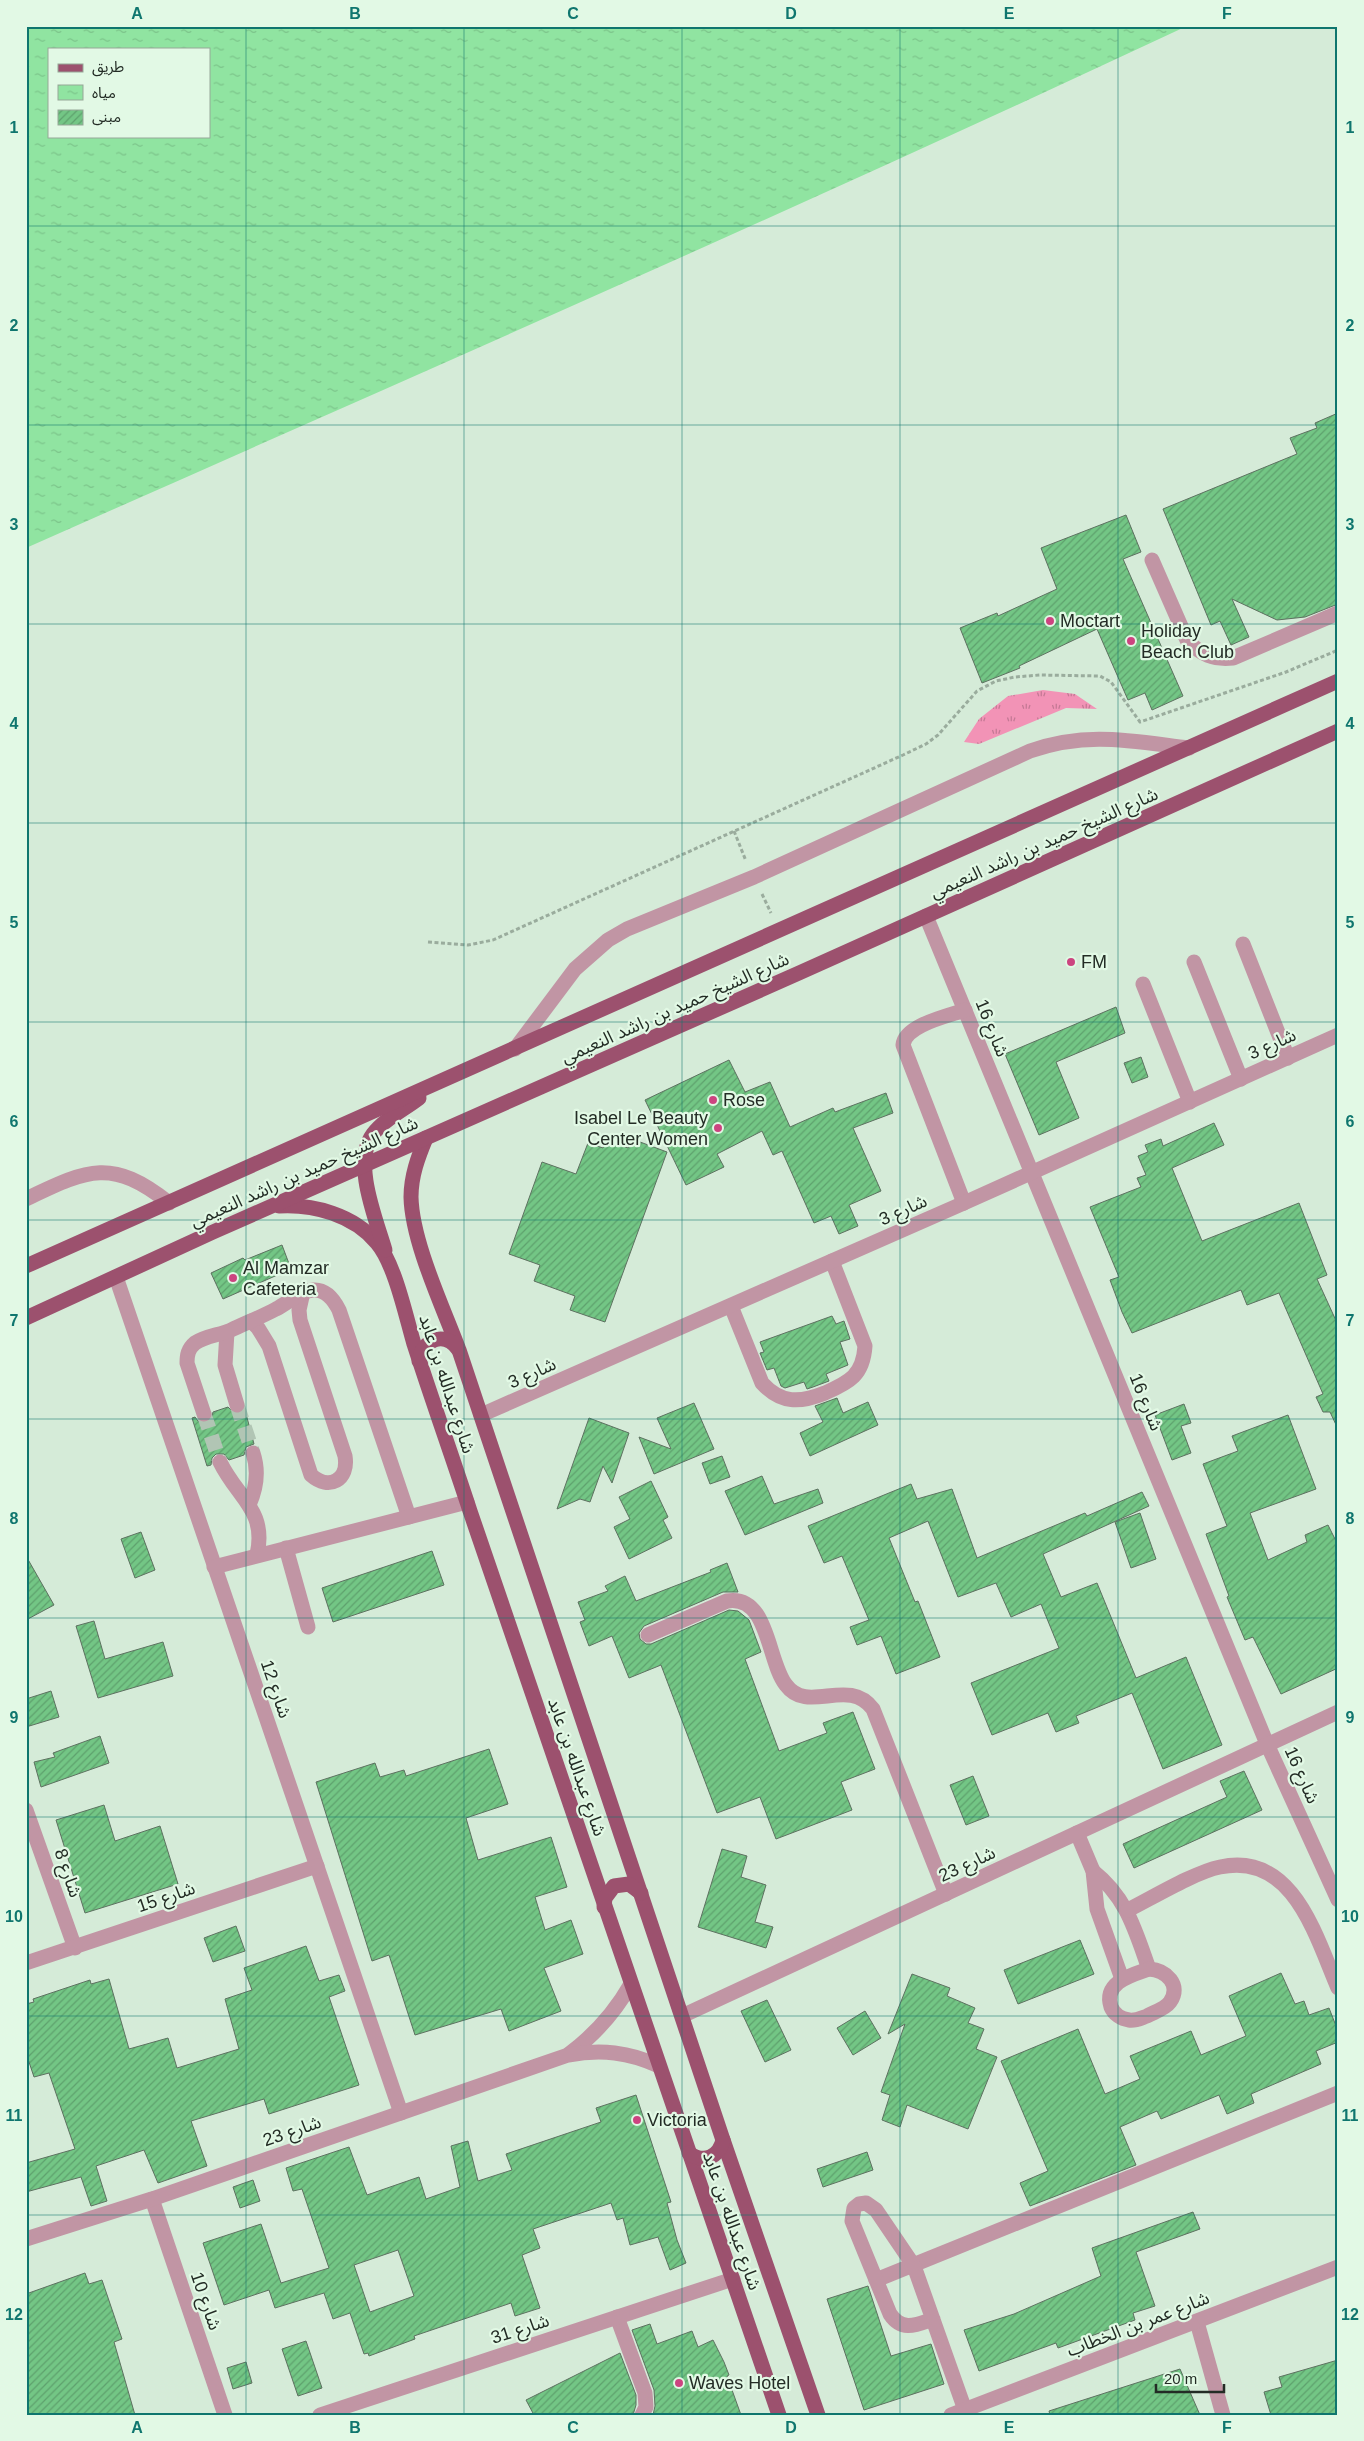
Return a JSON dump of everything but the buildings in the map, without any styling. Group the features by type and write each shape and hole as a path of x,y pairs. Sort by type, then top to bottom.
{"main road":[{"name":"شارع الشيخ حميد بن راشد النعيمي","path":"26,1266 1338,681"},
{"name":"شارع الشيخ حميد بن راشد النعيمي","path":"26,1318 270,1207 1338,732"},
{"path":"388,1261 364,1166 364,1154 374,1132 433,1085"},
{"name":"شارع عبدالله بن عابد","path":"426,1138 418,1156 413,1176 412,1216 417,1235 459,1350 723,2140 818,2415"},
{"name":"شارع عبدالله بن عابد","path":"270,1207 301,1206 339,1216 360,1228 377,1243 388,1261 420,1362 604,1907 779,2415"},
{"path":"420,1362 421,1352 426,1344 435,1339 444,1339 453,1343 459,1350"},
{"path":"604,1907 605,1898 614,1886 629,1884 641,1893"},
{"path":"689,2153 696,2158 706,2159 714,2156 721,2149 723,2140"}],"street":[{"path":"1152,560 1187,640 1196,650 1207,656 1220,659 1232,658 1338,613"},
{"path":"515,1049 575,969 608,940 647,920 754,877 1030,751 1050,744 1094,738 1189,748"},
{"name":"شارع 16","path":"926,916 1267,1744 1338,1900"},
{"path":"1243,944 1288,1058"},
{"path":"1194,962 1241,1079"},
{"path":"1143,984 1190,1102"},
{"path":"964,1203 903,1044 906,1035 914,1028 965,1010"},
{"name":"شارع 3","path":"481,1416 1031,1174 1338,1035"},
{"path":"26,1199 76,1176 102,1172 127,1176 140,1181 169,1203"},
{"path":"731,1306 760,1378 770,1392 779,1398 801,1401 843,1385 853,1379 860,1369 864,1358 865,1346 832,1262"},
{"name":"شارع 12","path":"116,1276 401,2113"},
{"path":"204,1414 186,1363 187,1355 197,1342 227,1332 251,1321 303,1292 315,1290 325,1293 334,1300 339,1310 409,1518"},
{"path":"251,1321 258,1328 269,1346 311,1475 318,1481 327,1483 336,1481 343,1474 346,1465 345,1456 300,1320 299,1310 303,1292"},
{"path":"227,1332 225,1365 237,1405"},
{"path":"249,1505 256,1484 257,1474 253,1452"},
{"path":"220,1462 234,1488 249,1505 256,1517 260,1530 257,1556"},
{"path":"214,1567 467,1502"},
{"path":"286,1548 308,1627"},
{"path":"648,1635 727,1601 746,1602 758,1616 781,1676 792,1692 809,1697 851,1694 867,1702 873,1709 946,1894"},
{"name":"شارع 23","path":"682,2016 1338,1712"},
{"name":"شارع 8","path":"26,1810 75,1948"},
{"path":"1077,1833 1093,1871 1097,1909 1122,1979"},
{"path":"1128,1910 1220,1866 1243,1865 1266,1871 1285,1884 1299,1903 1310,1923 1338,1988"},
{"name":"شارع 15","path":"26,1963 317,1866"},
{"path":"1093,1871 1112,1889 1128,1910 1149,1969"},
{"path":"1149,1969 1165,1973 1171,1979 1173,1995 1163,2008 1136,2020 1127,2020 1112,2010 1110,2001 1111,1992 1115,1984 1122,1979 1149,1969"},
{"name":"شارع 23","path":"568,2055 604,2024 631,1984"},
{"name":"شارع 23","path":"26,2239 152,2199 568,2055 605,2051 642,2058 659,2066"},
{"path":"876,2280 1338,2093"},
{"name":"شارع 10","path":"152,2199 225,2415"},
{"path":"933,2319 914,2326 900,2324 890,2314 852,2221 854,2208 859,2204 866,2204 876,2210 914,2266 933,2319 958,2412"},
{"name":"شارع عمر بن الخطاب","path":"958,2412 1338,2267"},
{"name":"شارع 31","path":"320,2415 733,2279"},
{"path":"617,2317 645,2393 646,2407 642,2415"},
{"path":"1198,2322 1223,2415"}],"path":[{"path":"428,942 468,945 493,940 904,755 926,744 938,735 977,691 996,681 1040,675 1100,676 1111,682 1140,722 1286,672 1338,650"}],"green space":[{"path":"1043,690 1075,694 1097,709 1066,708 979,744 964,742 979,719 1008,696"}],"water":[{"path":"26,26 1187,26 753,225 26,548"}],"tunnel":[{"path":"237,1405 253,1453"},
{"path":"204,1414 220,1462"}],"place":[{"name":"Moctart","path":"1050,621"},
{"name":"Holiday Beach Club","path":"1131,641"},
{"name":"FM","path":"1071,962"},
{"name":"Rose","path":"713,1100"},
{"name":"Isabel Le Beauty Center Women","path":"718,1128"},
{"name":"Al Mamzar Cafeteria","path":"233,1278"},
{"name":"Victoria","path":"637,2120"},
{"name":"Waves Hotel","path":"679,2383"}]}
